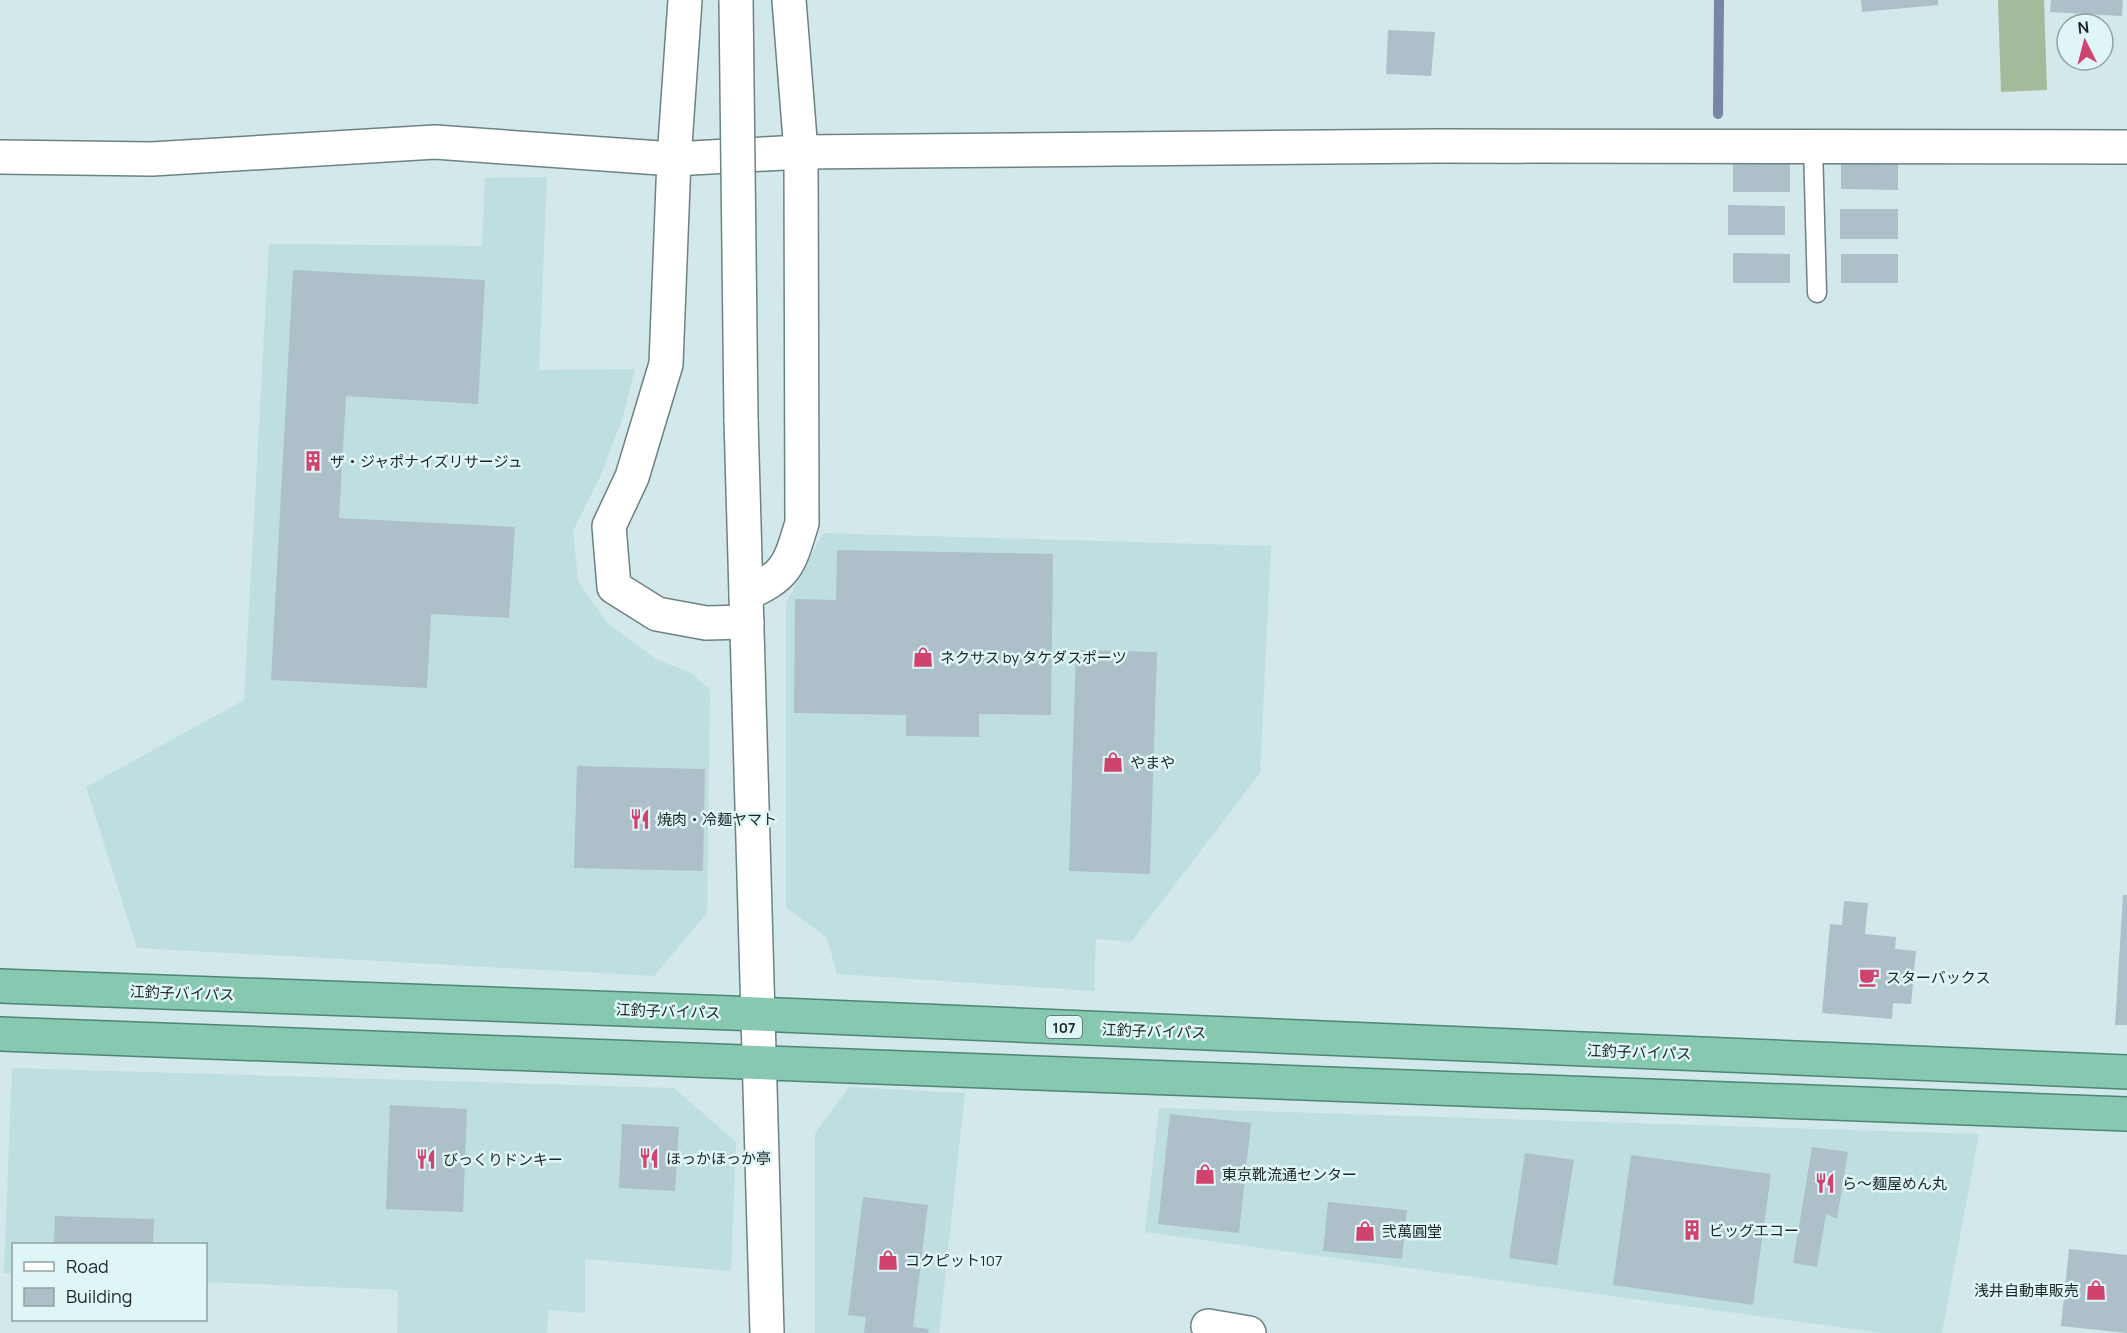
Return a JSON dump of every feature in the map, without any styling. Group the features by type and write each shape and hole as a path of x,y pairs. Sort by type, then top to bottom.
{"highway":[{"name":"江釣子バイパス","path":"0,986 758,1014 2127,1072"},
{"path":"0,1034 2127,1114"}],"street":[{"path":"685,0 674,159 666,364 632,477 609,526 614,586 657,614 706,623 746,608 789,564 802,523 801,152 789,0"},
{"path":"736,0 741,419 767,1333"},
{"path":"0,157 152,159 435,142 674,159 801,152 1438,146 2127,147"},
{"path":"1208,1326 1249,1333"}],"lane":[{"path":"1813,146 1817,293"}],"shaded area":[{"path":"547,177 539,370 635,369 623,417 600,477 573,531 578,581 607,623 656,659 693,674 710,690 707,913 654,976 137,948 86,787 244,700 269,244 482,246 485,178"},
{"path":"823,533 1271,546 1260,773 1131,942 1096,939 1094,991 837,974 827,938 786,907 786,603"},
{"path":"12,1068 674,1088 736,1142 731,1271 585,1259 585,1313 548,1310 547,1333 397,1333 398,1290 207,1282 207,1243 12,1243 12,1273 4,1273"},
{"path":"849,1087 965,1093 939,1333 815,1333 815,1133"},
{"path":"1159,1108 1979,1134 1942,1333 1882,1333 1145,1232"}],"green space":[{"path":"1998,0 2044,0 2047,90 2001,92"}],"building":[{"path":"1861,0 1938,0 1938,5 1862,12"},
{"path":"2051,0 2123,0 2122,16 2115,16 2115,12 2050,12"},
{"path":"1388,30 1435,32 1431,76 1386,74"},
{"path":"1841,160 1898,160 1898,190 1841,189"},
{"path":"1733,163 1790,163 1790,192 1733,192"},
{"path":"1728,205 1785,206 1785,235 1728,235"},
{"path":"1840,209 1898,209 1898,239 1840,239"},
{"path":"1733,253 1790,254 1790,283 1733,283"},
{"path":"1841,254 1898,254 1898,283 1841,283"},
{"name":"ザ・ジャポナイズリサージュ","path":"293,270 485,280 478,404 346,396 339,518 515,527 509,618 431,614 427,688 271,680"},
{"name":"ネクサス by タケダスポーツ","path":"837,550 1053,554 1051,715 979,714 979,737 906,736 906,715 794,713 795,599 836,600"},
{"name":"やまや","path":"1076,650 1157,652 1150,874 1069,871"},
{"name":"焼肉・冷麺ヤマト","path":"577,766 705,769 703,871 574,868"},
{"path":"2123,895 2127,895 2127,1025 2115,1025"},
{"name":"スターバックス","path":"1844,901 1868,903 1865,934 1896,937 1895,949 1916,951 1911,1004 1893,1003 1892,1019 1822,1013 1830,924 1842,925"},
{"name":"びっくりドンキー","path":"390,1105 467,1109 463,1212 386,1209"},
{"name":"東京靴流通センター","path":"1170,1114 1251,1123 1239,1233 1158,1224"},
{"name":"ほっかほっか亭","path":"622,1124 679,1127 675,1191 619,1188"},
{"name":"ら〜麺屋めん丸","path":"1812,1147 1848,1152 1837,1219 1826,1214 1817,1267 1793,1263"},
{"path":"1525,1153 1574,1160 1557,1265 1509,1258"},
{"name":"ビッグエコー","path":"1631,1155 1771,1174 1753,1305 1613,1285"},
{"name":"コクピット107","path":"863,1197 928,1205 913,1327 929,1329 928,1333 864,1333 866,1317 848,1315"},
{"name":"弐萬圓堂","path":"1328,1202 1407,1210 1402,1259 1323,1251"},
{"path":"55,1216 154,1219 153,1243 54,1243"},
{"name":"浅井自動車販売","path":"2069,1249 2127,1255 2127,1333 2061,1326"}],"waterway":[{"path":"1718,114 1719,0"}],"place":[{"name":"ザ・ジャポナイズリサージュ","path":"313,461"},
{"name":"ネクサス by タケダスポーツ","path":"923,657"},
{"name":"やまや","path":"1113,762"},
{"name":"焼肉・冷麺ヤマト","path":"640,819"},
{"name":"スターバックス","path":"1869,977"},
{"name":"ほっかほっか亭","path":"649,1158"},
{"name":"びっくりドンキー","path":"426,1159"},
{"name":"東京靴流通センター","path":"1205,1174"},
{"name":"ら〜麺屋めん丸","path":"1825,1183"},
{"name":"ビッグエコー","path":"1692,1230"},
{"name":"弐萬圓堂","path":"1365,1231"},
{"name":"コクピット107","path":"888,1260"},
{"name":"浅井自動車販売","path":"2096,1290"}]}
